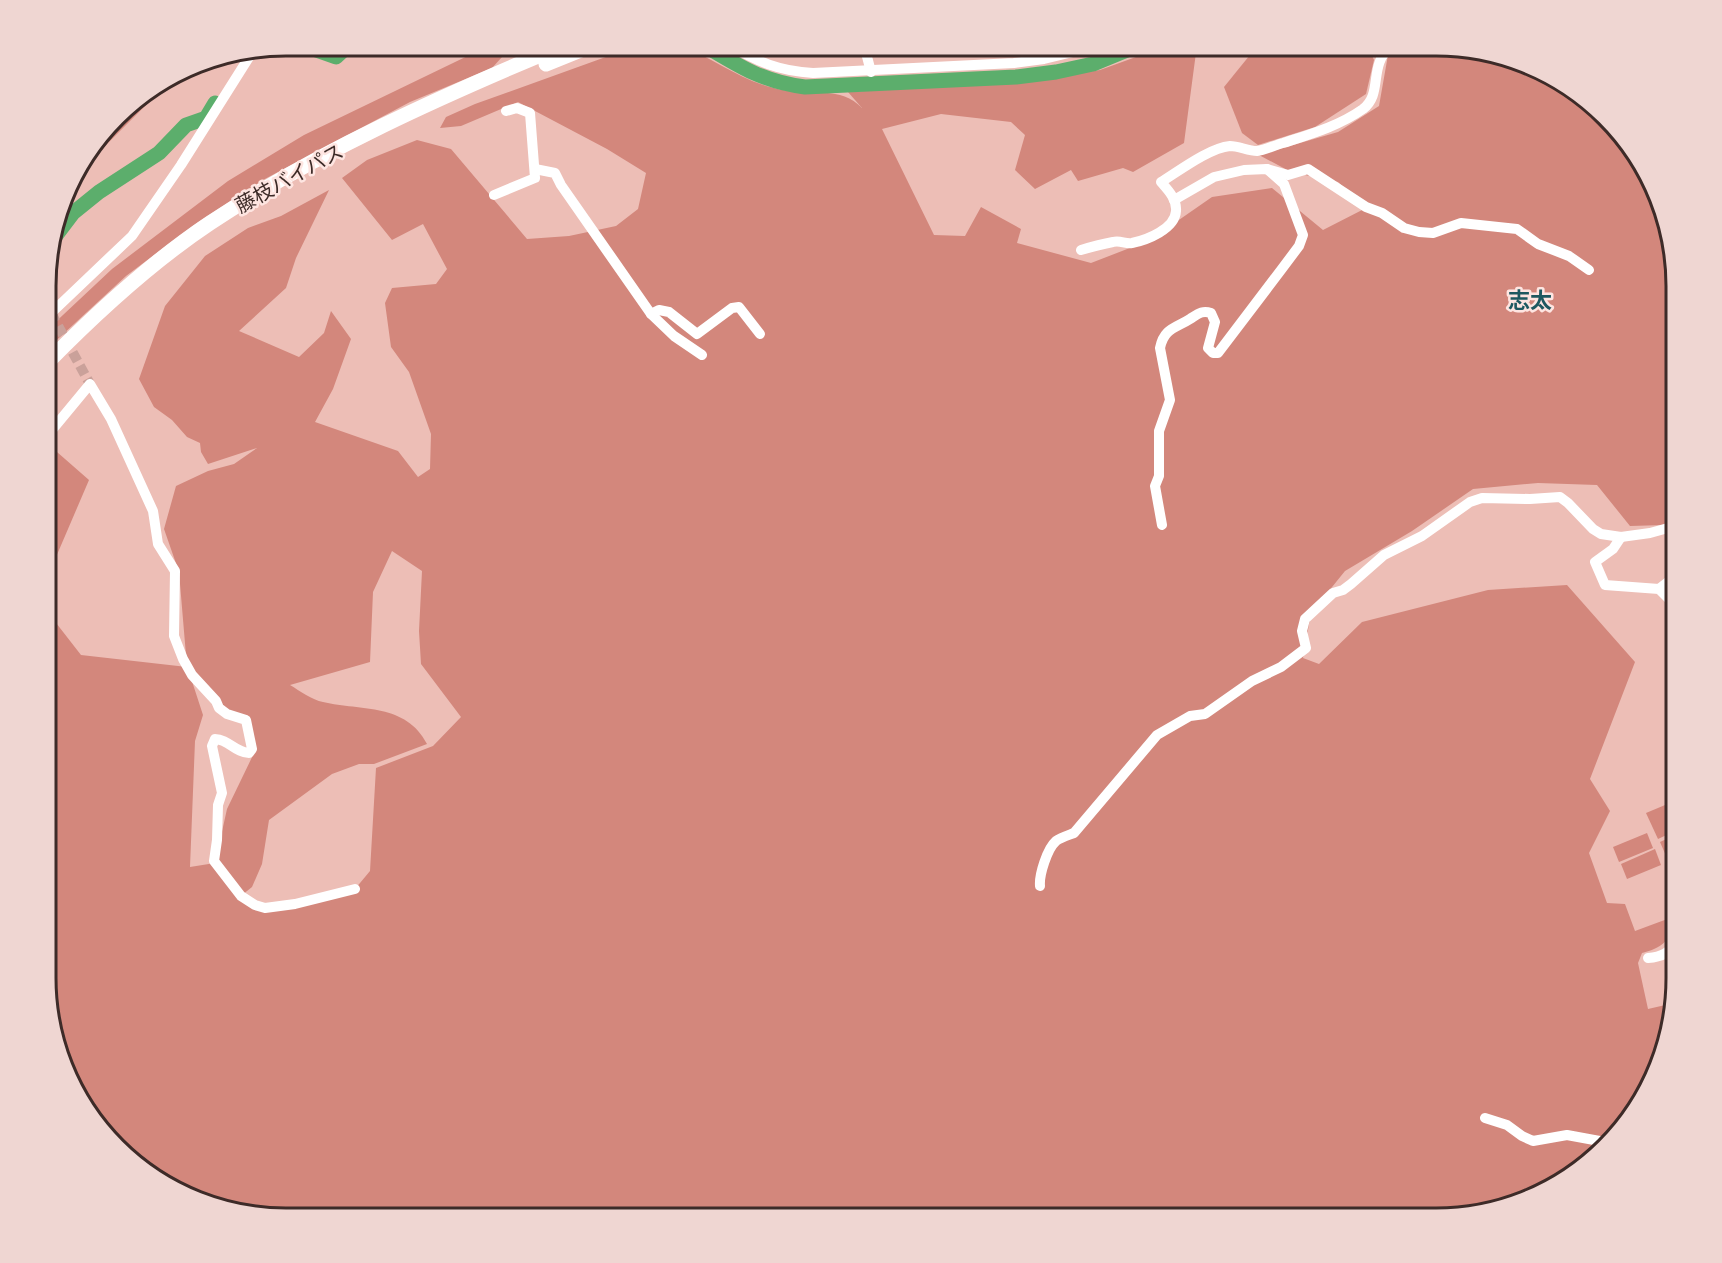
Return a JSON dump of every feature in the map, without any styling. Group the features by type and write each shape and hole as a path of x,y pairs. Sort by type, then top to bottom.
{"highway":[{"name":"藤枝バイパス","path":"56,354 118,294 208,225 252,196 429,105 539,56"},
{"path":"429,105 481,89 565,56"}],"street":[{"path":"747,56 757,62 794,72 871,72 1014,63 1056,56"},
{"path":"867,56 871,72"},
{"path":"1081,250 1117,241 1125,244 1131,243 1162,231 1173,221 1176,211 1174,200 1161,182 1214,151 1230,146 1257,151 1330,127 1360,110 1370,103 1374,93 1377,66 1381,56"},
{"path":"56,308 132,236 181,165 248,59"},
{"path":"494,195 535,178 530,113 517,108 506,111"},
{"path":"534,169 555,173 651,314 674,336 702,355"},
{"path":"1174,200 1214,177 1244,170 1267,169 1288,175 1308,169 1366,207 1382,213 1404,228 1433,233 1461,223 1516,229 1538,244 1569,256 1589,270"},
{"path":"1162,525 1155,486 1159,476 1159,431 1170,400 1160,348 1162,340 1173,327 1206,311 1211,313 1215,322 1209,348 1213,353 1218,353 1299,246 1303,235 1284,184 1267,169"},
{"path":"651,314 659,310 669,312 697,334 732,308 738,307 760,334"},
{"path":"56,425 90,384 111,420 153,511 158,544 175,571 174,636 183,659 192,675 216,701 219,708 227,714 246,720 252,749 249,753 244,753 220,739 212,742 222,793 218,805 214,861 241,896 255,905 266,908 295,904 355,889"},
{"path":"1040,886 1041,869 1056,841 1074,833 1157,735 1190,716 1205,714 1252,681 1281,667 1306,648 1302,631 1305,619 1333,593 1351,585 1384,555 1422,536 1470,502 1482,498 1530,500 1560,497 1600,534 1621,537 1666,529"},
{"path":"1621,537 1613,549 1595,562 1605,585 1659,589 1666,596"},
{"path":"1659,589 1666,583"},
{"path":"1648,958 1666,954"},
{"path":"1485,1118 1507,1125 1533,1141 1567,1135 1598,1141"}],"shaded area":[{"path":"468,56 503,56 492,68 410,102 263,180 198,222 126,276 56,341 56,322 112,269 228,181 304,135"},
{"path":"608,56 704,56 769,87 835,94 854,101 862,108 848,92 1020,82 1100,70 1139,56 1196,56 1184,143 1133,172 1123,168 1078,181 1071,170 1035,189 1015,170 1025,135 1011,122 941,114 882,129 934,235 965,236 981,207 1021,229 1017,243 1091,263 1166,234 1176,222 1212,197 1272,188 1323,230 1366,208 1338,182 1291,172 1259,155 1338,132 1379,106 1388,56 1451,56 1496,63 1551,86 1588,113 1619,146 1643,184 1659,226 1665,256 1666,524 1630,526 1597,485 1538,483 1473,489 1412,531 1345,571 1311,613 1303,658 1319,664 1362,622 1488,590 1567,585 1635,662 1590,779 1610,811 1589,853 1607,903 1625,904 1635,931 1666,919 1666,940 1655,949 1642,953 1638,963 1648,1009 1665,1005 1659,1037 1643,1079 1628,1105 1609,1129 1576,1160 1538,1184 1496,1200 1466,1206 1436,1208 286,1208 256,1206 226,1200 198,1190 158,1169 134,1150 103,1117 79,1079 63,1037 57,1007 56,623 81,655 187,667 179,572 164,529 176,486 208,471 234,464 257,448 208,464 201,452 200,443 187,437 172,420 154,407 139,379 165,306 205,256 248,228 281,216 329,190 296,258 286,288 239,331 299,357 324,333 331,311 351,339 333,389 315,422 398,451 418,477 430,469 431,434 409,372 391,347 385,303 392,288 436,284 447,269 423,224 392,240 342,178 367,160 417,140 451,149 527,239 569,236 616,226 638,209 646,173 607,149 518,102 461,126 440,128 446,117 475,104","holes":["392,551 422,571 419,631 421,664 461,717 433,746 376,768 370,871 355,889 266,908 237,899 252,887 262,864 269,820 332,774 359,764 374,764 427,744 407,721 395,715 368,708 319,701 290,685 370,662 373,592","188,669 222,713 247,717 255,751 227,809 215,863 190,867 195,741 203,715"]},
{"path":"1249,56 1372,56 1374,60 1366,94 1315,127 1258,145 1242,133 1224,87"},
{"path":"154,97 97,154 123,123"},
{"path":"56,451 89,480 56,557"},
{"path":"1666,805 1666,835 1658,839 1646,813"},
{"path":"1647,833 1653,848 1619,862 1613,847"},
{"path":"1666,839 1666,856 1660,842"},
{"path":"1655,849 1661,865 1627,879 1621,864"}],"waterway":[{"path":"333,56 337,56"},
{"path":"722,56 765,77 805,87 1016,77 1093,64 1112,56"},
{"path":"63,226 73,213 99,192 159,153 186,125 206,118 215,103"}],"tunnel":[{"path":"56,322 90,384"}],"district":[{"name":"志太","path":"1530,300"}]}
